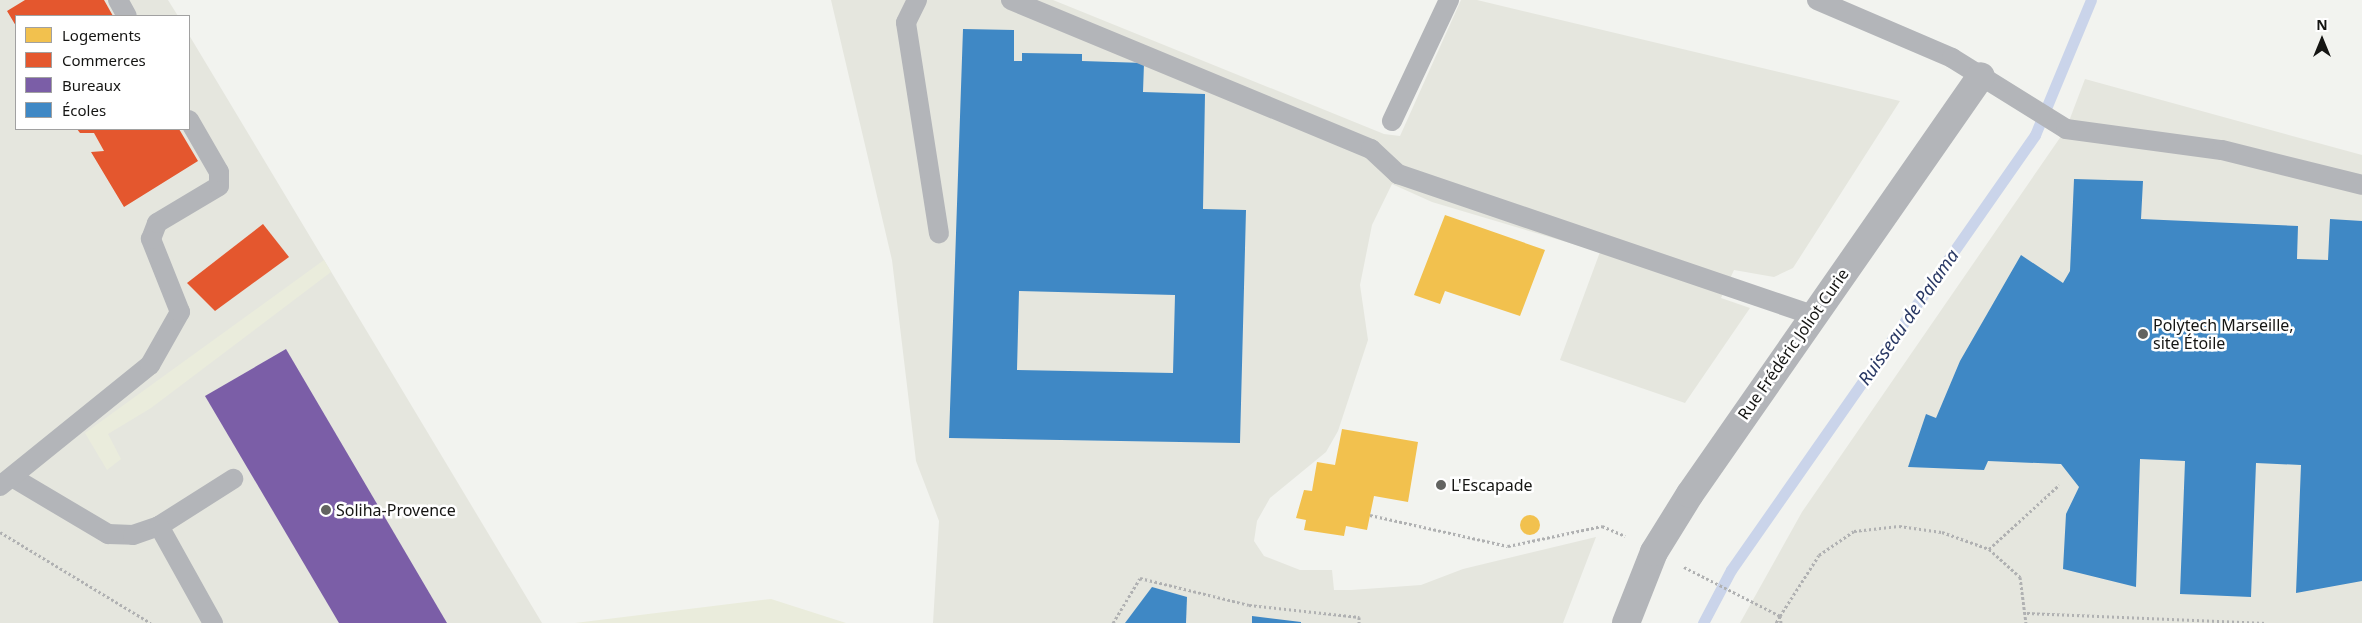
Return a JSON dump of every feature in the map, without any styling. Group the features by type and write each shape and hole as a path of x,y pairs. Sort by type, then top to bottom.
{"street":[{"name":"Rue Frédéric Joliot Curie","path":"1626,623 1664,536 1812,315 1981,76"}],"lane":[{"path":"118,0 126,15"},
{"path":"917,0 906,23 939,233"},
{"path":"1010,0 1371,149 1398,174 1812,315"},
{"path":"1392,122 1449,0"},
{"path":"1817,0 1952,58 2066,129 2222,150 2362,185"},
{"path":"190,122 220,172 218,186 157,222 151,239 180,312 150,366 6,481 108,534 134,535 159,526 233,480"},
{"path":"159,526 213,623"}],"path":[{"path":"1989,549 2059,485"},
{"path":"1370,515 1508,546 1602,526 1634,541"},
{"path":"1776,623 1819,555 1854,531 1899,526 1942,532 1989,549 2020,577 2027,613 2026,623"},
{"path":"0,532 152,623"},
{"path":"1681,566 1780,616"},
{"path":"1112,623 1140,578 1250,605 1359,617 1359,623"},
{"path":"2027,613 2267,623"},
{"path":"1780,616 1781,623"}],"shaded area":[{"path":"0,0 168,0 177,15 15,15 15,130 190,130 190,37 542,623 0,623"},
{"path":"831,0 1053,0 1384,134 1400,136 1461,0 1477,0 1900,101 1793,268 1774,277 1734,270 1721,298 1750,308 1685,403 1560,360 1600,252 1432,202 1392,184 1372,225 1360,285 1368,340 1338,431 1326,452 1270,498 1257,521 1254,541 1264,556 1300,570 1332,570 1334,590 1351,590 1421,585 1463,569 1596,537 1563,623 933,623 939,521 916,461 892,260"},
{"name":"Polytech Marseille, site Étoile","path":"2085,79 2362,155 2362,623 1740,623 1802,512 2066,129"}],"green space":[{"path":"324,260 331,272 151,408 108,434 121,459 107,470 85,433"},
{"path":"771,599 846,623 575,623"}],"building: Logements":[{"path":"1445,215 1545,250 1520,316 1445,291 1440,304 1414,295"},
{"path":"1342,429 1418,442 1408,502 1374,496 1367,530 1346,526 1344,536 1304,530 1306,520 1296,518 1304,490 1312,491 1317,462 1335,465"},
{"path":"1530,515 1537,518 1540,525 1537,532 1530,535 1523,532 1520,525 1523,518"}],"building: Commerces":[{"path":"25,0 104,0 112,15 15,15 15,24 7,11"},
{"path":"78,130 180,130 198,161 124,207 91,152 104,151 94,133 80,133"},
{"path":"263,224 289,257 215,311 187,283"}],"building: Bureaux":[{"name":"Soliha-Provence","path":"286,349 447,623 339,623 205,396"}],"building: Écoles":[{"path":"963,29 1014,30 1014,61 1022,61 1022,53 1082,54 1082,61 1144,63 1143,92 1205,94 1203,209 1246,210 1240,443 949,438","holes":["1019,291 1175,295 1173,373 1017,370"]},
{"path":"2074,179 2143,181 2141,219 2298,226 2297,259 2328,260 2330,219 2362,221 2362,581 2296,593 2301,465 2256,463 2251,597 2180,594 2185,461 2140,459 2136,587 2063,569 2066,514 2079,487 2061,464 1988,461 1984,470 1908,467 1926,414 1936,418 1960,361 2021,255 2063,283 2070,271"},
{"path":"1152,587 1187,597 1186,623 1125,623"},
{"path":"1252,616 1301,622 1301,623 1252,623"}],"waterway":[{"name":"Ruisseau de Palama","path":"1703,623 1731,570 2035,135 2091,0"}],"place":[{"name":"Polytech Marseille, site Étoile","path":"2143,334"},
{"name":"L'Escapade","path":"1441,485"},
{"name":"Soliha-Provence","path":"326,510"}]}
